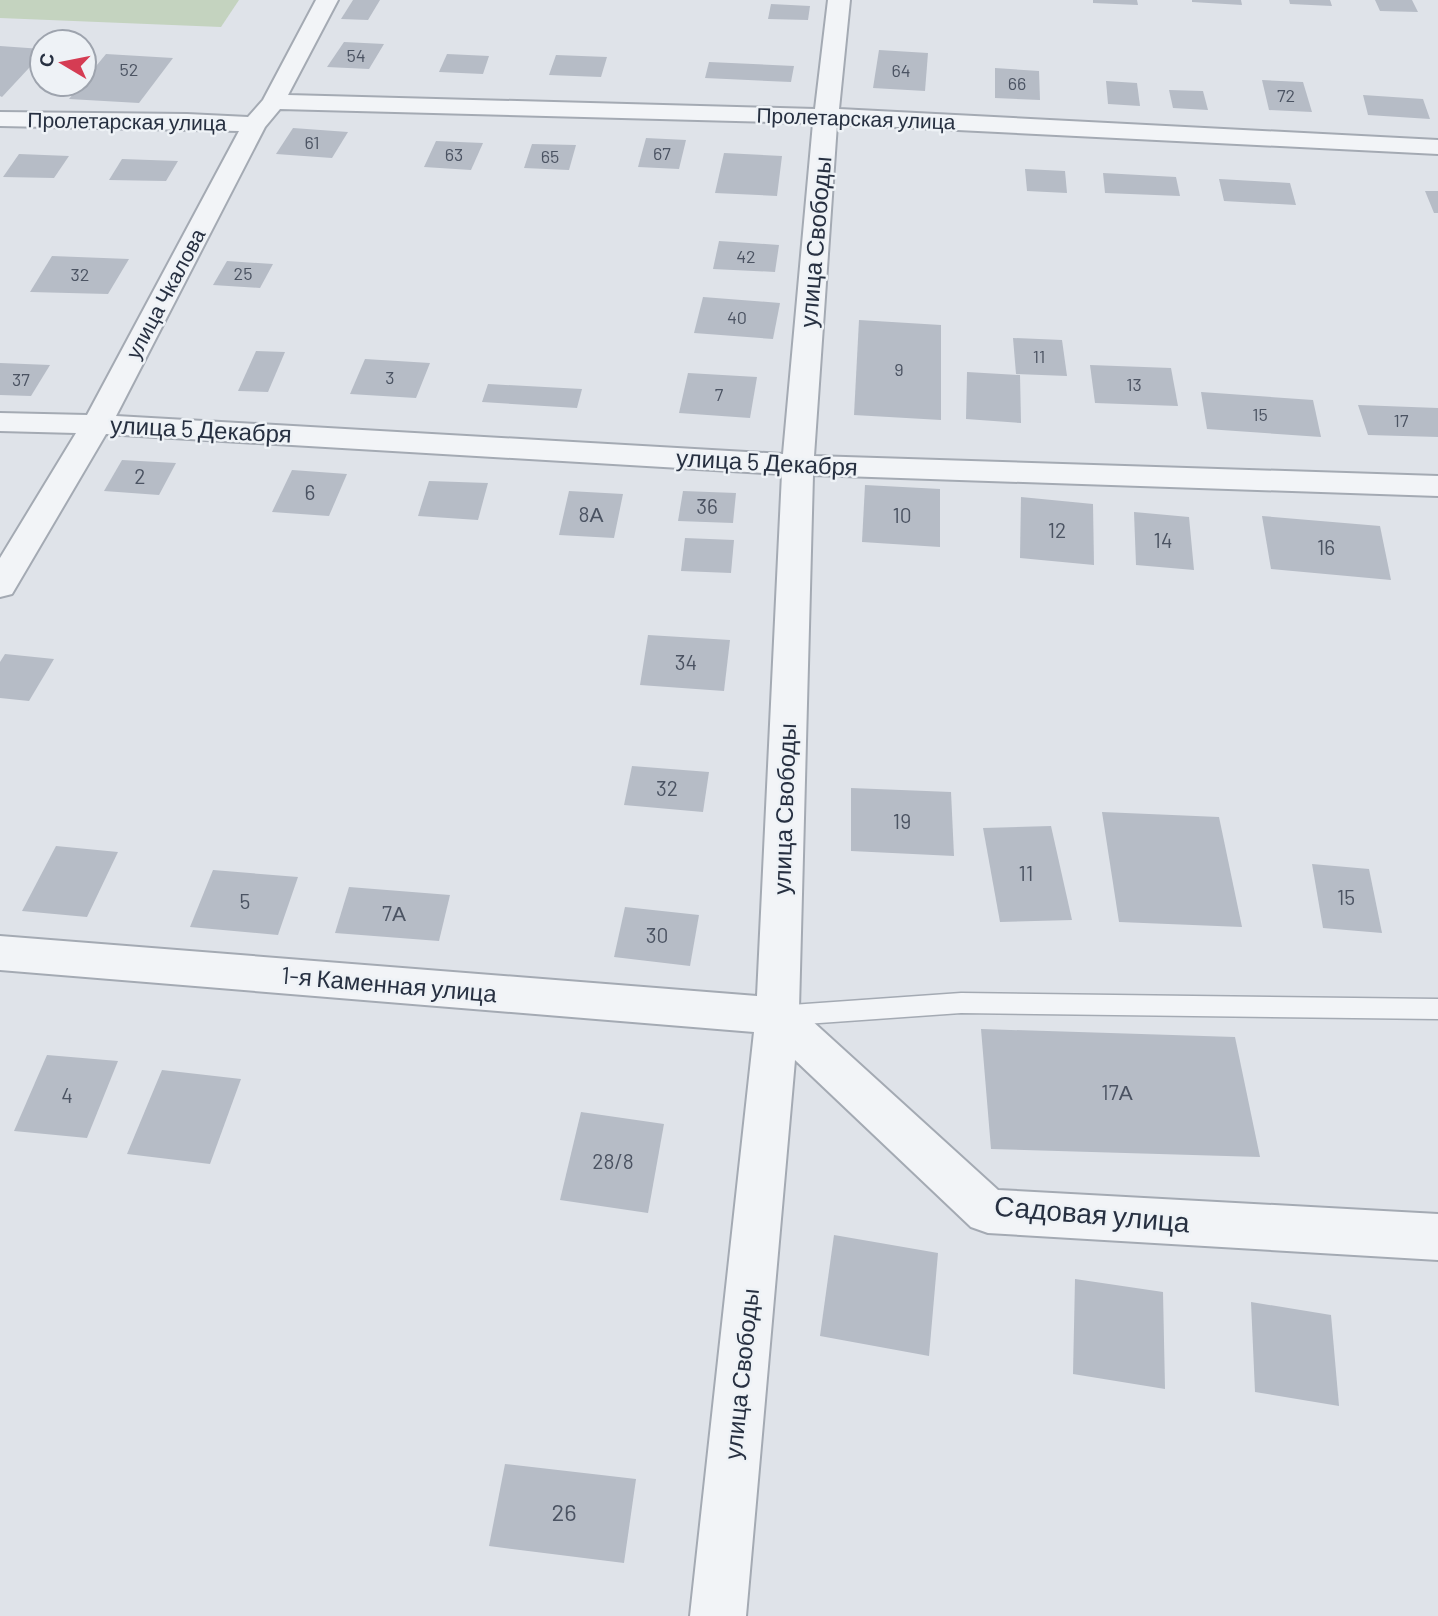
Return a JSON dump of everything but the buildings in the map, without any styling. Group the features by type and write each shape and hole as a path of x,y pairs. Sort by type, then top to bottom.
{"street":[{"name":"улица Чкалова","path":"0,586 97,424 254,125 273,102 327,0"},
{"name":"улица Свободы","path":"718,1616 778,1016 798,465 826,116 839,0"},
{"name":"Пролетарская улица","path":"273,102 826,116 1438,147"},
{"name":"Пролетарская улица","path":"0,120 187,121 254,125"},
{"name":"улица 5 Декабря","path":"0,422 97,424 798,465 1438,485"},
{"name":"1-я Каменная улица","path":"0,953 778,1016"},
{"name":"Садовая улица","path":"778,1016 988,1211 1438,1237"}],"lane":[{"path":"778,1016 961,1003 1438,1009"}],"green space":[{"path":"0,0 239,0 221,27 0,18"}]}
